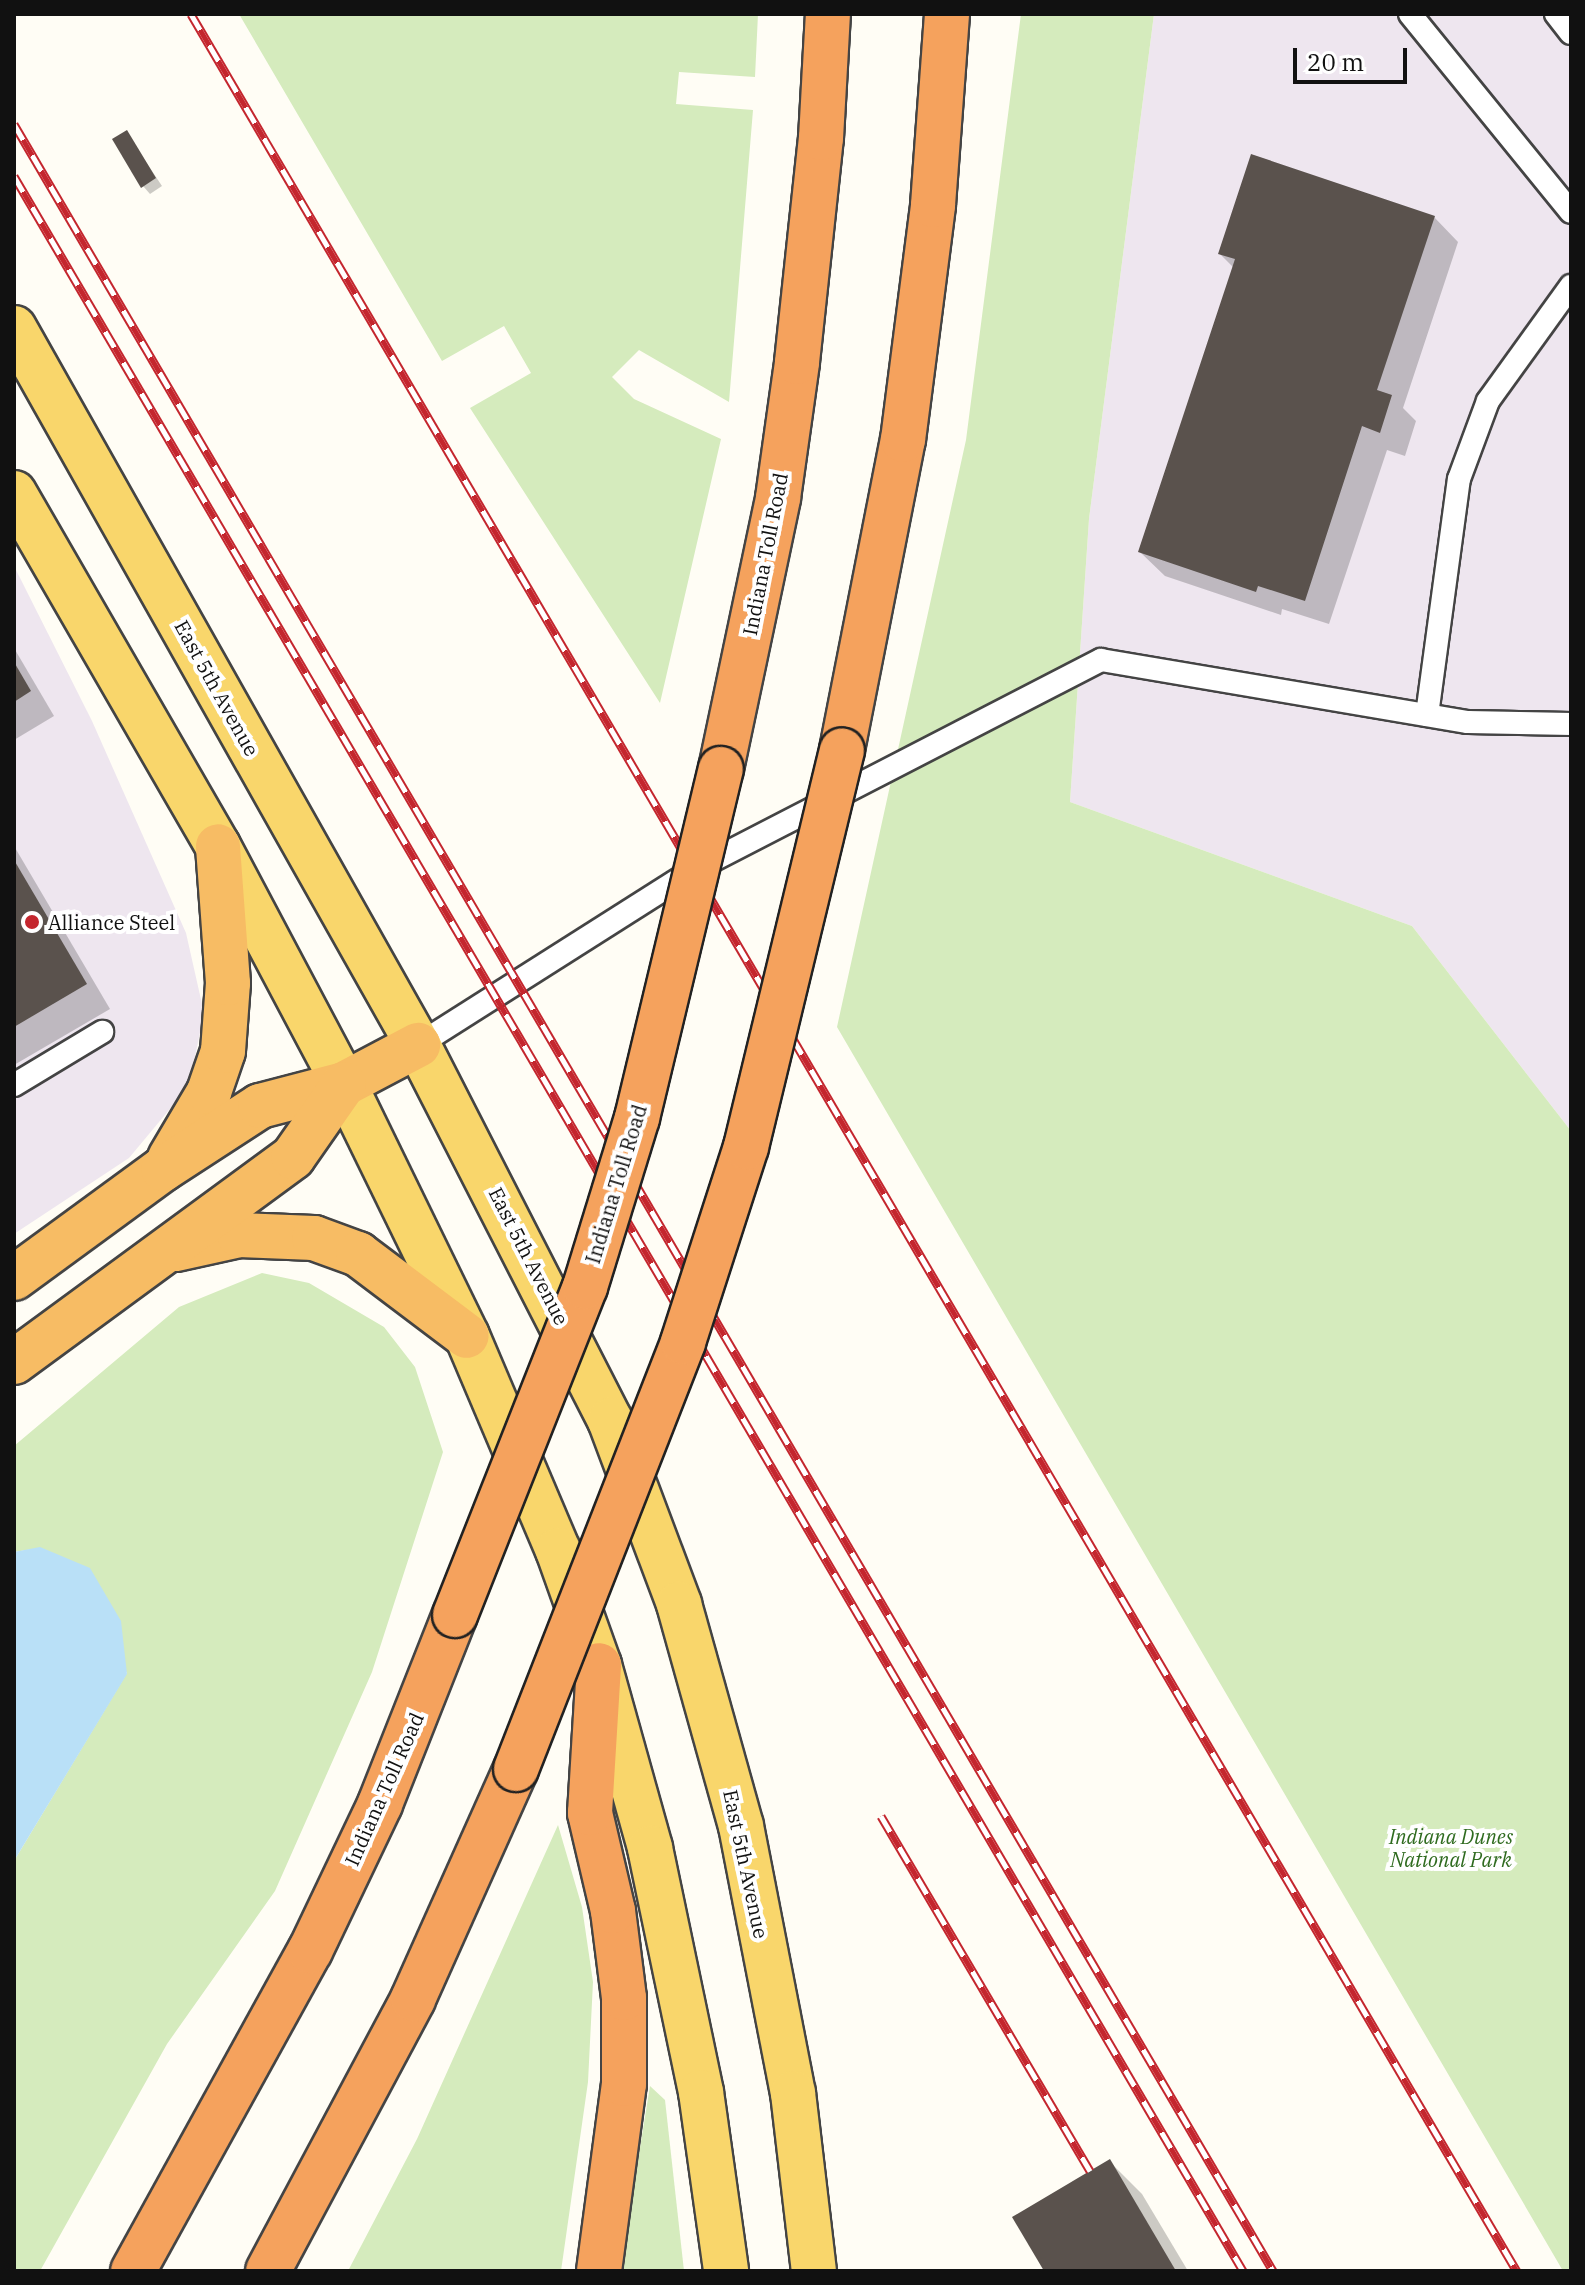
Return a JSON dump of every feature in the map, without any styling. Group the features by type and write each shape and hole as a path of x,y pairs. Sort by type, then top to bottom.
{"highway":[{"name":"Indiana Toll Road","path":"133,2271 310,1951 380,1804 585,1287 637,1118 721,769 778,498 797,362 821,138 828,14"},
{"path":"268,2271 413,1999 516,1769 683,1342 746,1147 842,750 903,440 933,205 947,14"},
{"path":"163,1169 209,1092 223,1051 228,983 218,846"},
{"path":"14,1278 163,1169 260,1106 344,1084 418,1045"},
{"path":"14,1362 158,1253 293,1157 344,1084"},
{"path":"158,1253 239,1235 314,1238 358,1254 467,1336"},
{"path":"599,1665 590,1813 613,1911 624,1998 624,2055 599,2271"}],"main road":[{"name":"East 5th Avenue","path":"14,328 418,1045 610,1420 679,1604 741,1826 793,2093 814,2271"},
{"path":"14,493 218,846 344,1084 467,1336 558,1550 599,1665 657,1878 701,2092 726,2271"}],"lane":[{"path":"1410,14 1571,212"},
{"path":"1556,14 1571,33"},
{"path":"1427,715 1459,479 1488,401 1571,286"},
{"path":"418,1045 694,870 1101,660 1468,722 1571,724"},
{"path":"14,1085 102,1032"}],"shaded area":[{"path":"1154,14 1571,14 1571,1131 1412,926 1070,802 1089,519"},
{"path":"14,566 92,721 186,933 204,1013 189,1086 129,1158 14,1234"}],"green space":[{"path":"239,14 758,14 755,77 679,72 676,104 753,110 729,402 639,350 612,377 634,399 721,439 660,703 470,408 531,373 504,326 442,361"},
{"name":"Indiana Dunes National Park","path":"1021,14 1154,14 1089,519 1070,802 1412,926 1571,1131 1571,2271 1563,2271 837,1027 966,440"},
{"path":"262,1273 309,1283 384,1327 415,1367 443,1452 372,1672 275,1891 167,2044 40,2271 14,2271 14,1861 127,1673 40,1548 14,1552 14,1446 179,1307"},
{"path":"558,1825 582,1907 593,1982 588,2082 561,2271 353,2271 349,2269 417,2139"},
{"path":"650,2086 665,2100 684,2271 620,2271"}],"water":[{"path":"40,1547 90,1568 121,1621 127,1674 14,1861 14,1552"}],"building":[{"path":"127,130 156,178 141,188 112,139"},
{"path":"1251,154 1435,216 1377,390 1392,395 1380,433 1362,426 1305,601 1258,586 1256,592 1138,552 1235,259 1218,254"},
{"path":"14,662 31,691 14,702"},
{"name":"Alliance Steel","path":"14,860 87,984 14,1027"},
{"path":"1110,2159 1176,2271 1044,2271 1012,2217"}],"railway":[{"path":"191,14 1517,2271"},
{"path":"14,124 1273,2271"},
{"path":"14,176 1243,2271"},
{"path":"881,1816 1090,2171"}],"place":[{"name":"Alliance Steel","path":"32,922"}]}
